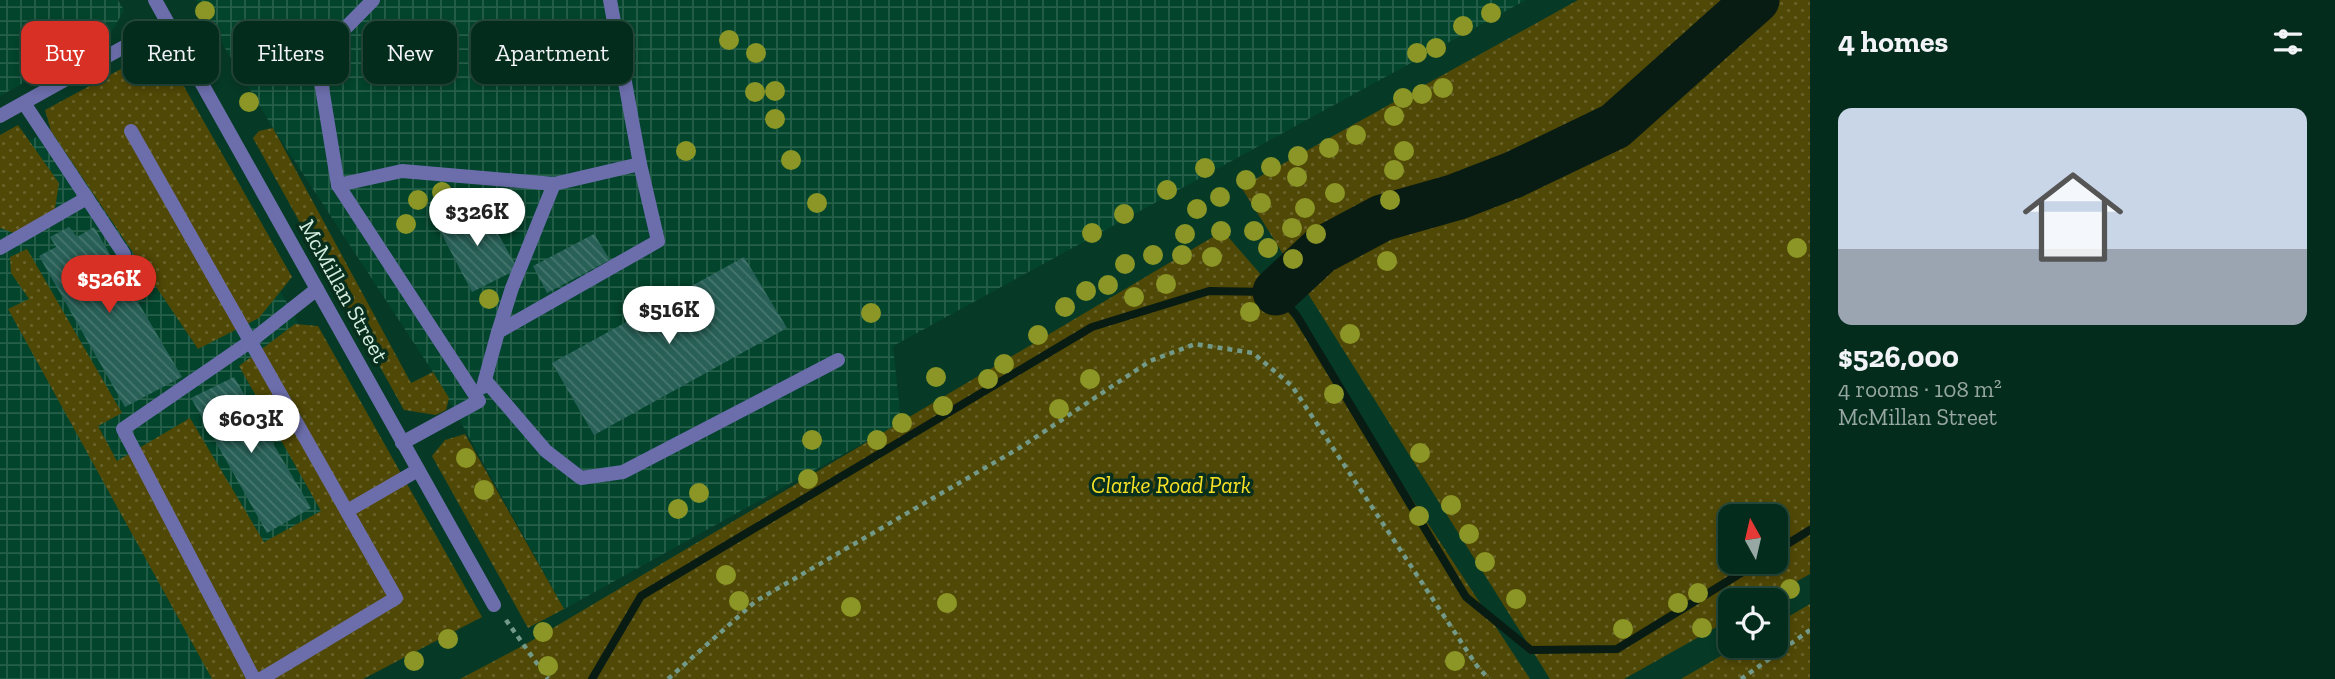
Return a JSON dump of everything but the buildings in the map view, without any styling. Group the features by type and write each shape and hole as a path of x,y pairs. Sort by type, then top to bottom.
{"street":[{"name":"McMillan Street","path":"155,0 166,21"},
{"path":"373,0 317,57 338,185 479,401"},
{"path":"498,332 658,241 640,164 610,0"},
{"path":"0,116 123,48"},
{"name":"McMillan Street","path":"201,84 494,606"},
{"path":"24,103 124,254"},
{"path":"131,131 396,598 261,679"},
{"path":"338,185 402,170 554,184 640,164"},
{"path":"402,443 479,401 512,288 554,184"},
{"path":"0,248 87,198"},
{"path":"254,679 123,429 251,341 317,289"},
{"path":"485,380 546,451 581,478 623,472 838,360"},
{"path":"347,511 418,470"}],"path":[{"path":"668,679 756,601 1021,447 1150,360 1195,344 1253,353 1292,386 1365,500 1477,666 1489,679"},
{"path":"494,606 526,644 548,679"},
{"path":"1741,679 1810,630"}],"shaded area":[{"path":"0,0 118,0 124,10 109,34 109,21 21,21 21,84 0,96"},
{"path":"196,0 1526,0 893,346 901,422 564,609 433,372 247,84 349,84 349,21 233,21 233,62 219,38 219,21 209,21"},
{"path":"133,84 164,84 465,621 360,679 0,679 0,157"}],"green space":[{"path":"1578,0 1810,0 1810,574 1785,588 1718,588 1718,626 1624,679 1550,679 1241,187"},
{"path":"123,68 123,84 183,84 292,277 259,318 198,349 51,131 45,110 93,84 109,84 109,75"},
{"path":"18,125 59,183 55,209 20,235 0,228 0,135"},
{"path":"273,128 411,383 433,372 449,398 446,410 436,415 404,410 253,138 259,131"},
{"name":"Clarke Road Park","path":"1223,231 1276,292 1530,679 460,679 526,644"},
{"path":"27,249 122,413 98,426 117,461 190,418 264,542 321,511 239,366 295,324 318,326 482,617 363,679 212,679 8,309 29,299 11,273 10,257"},
{"path":"465,434 564,609 528,628 432,456 445,440"},
{"path":"1810,604 1810,679 1681,679 1718,658 1788,658 1788,617"}],"waterway":[{"path":"1276,292 1320,251 1382,218 1456,197 1513,175 1615,126 1756,0"},
{"path":"592,679 641,596 1092,327 1209,291 1276,292 1297,316 1466,597 1531,650 1617,649 1739,574"},
{"path":"1788,544 1810,530"}]}
